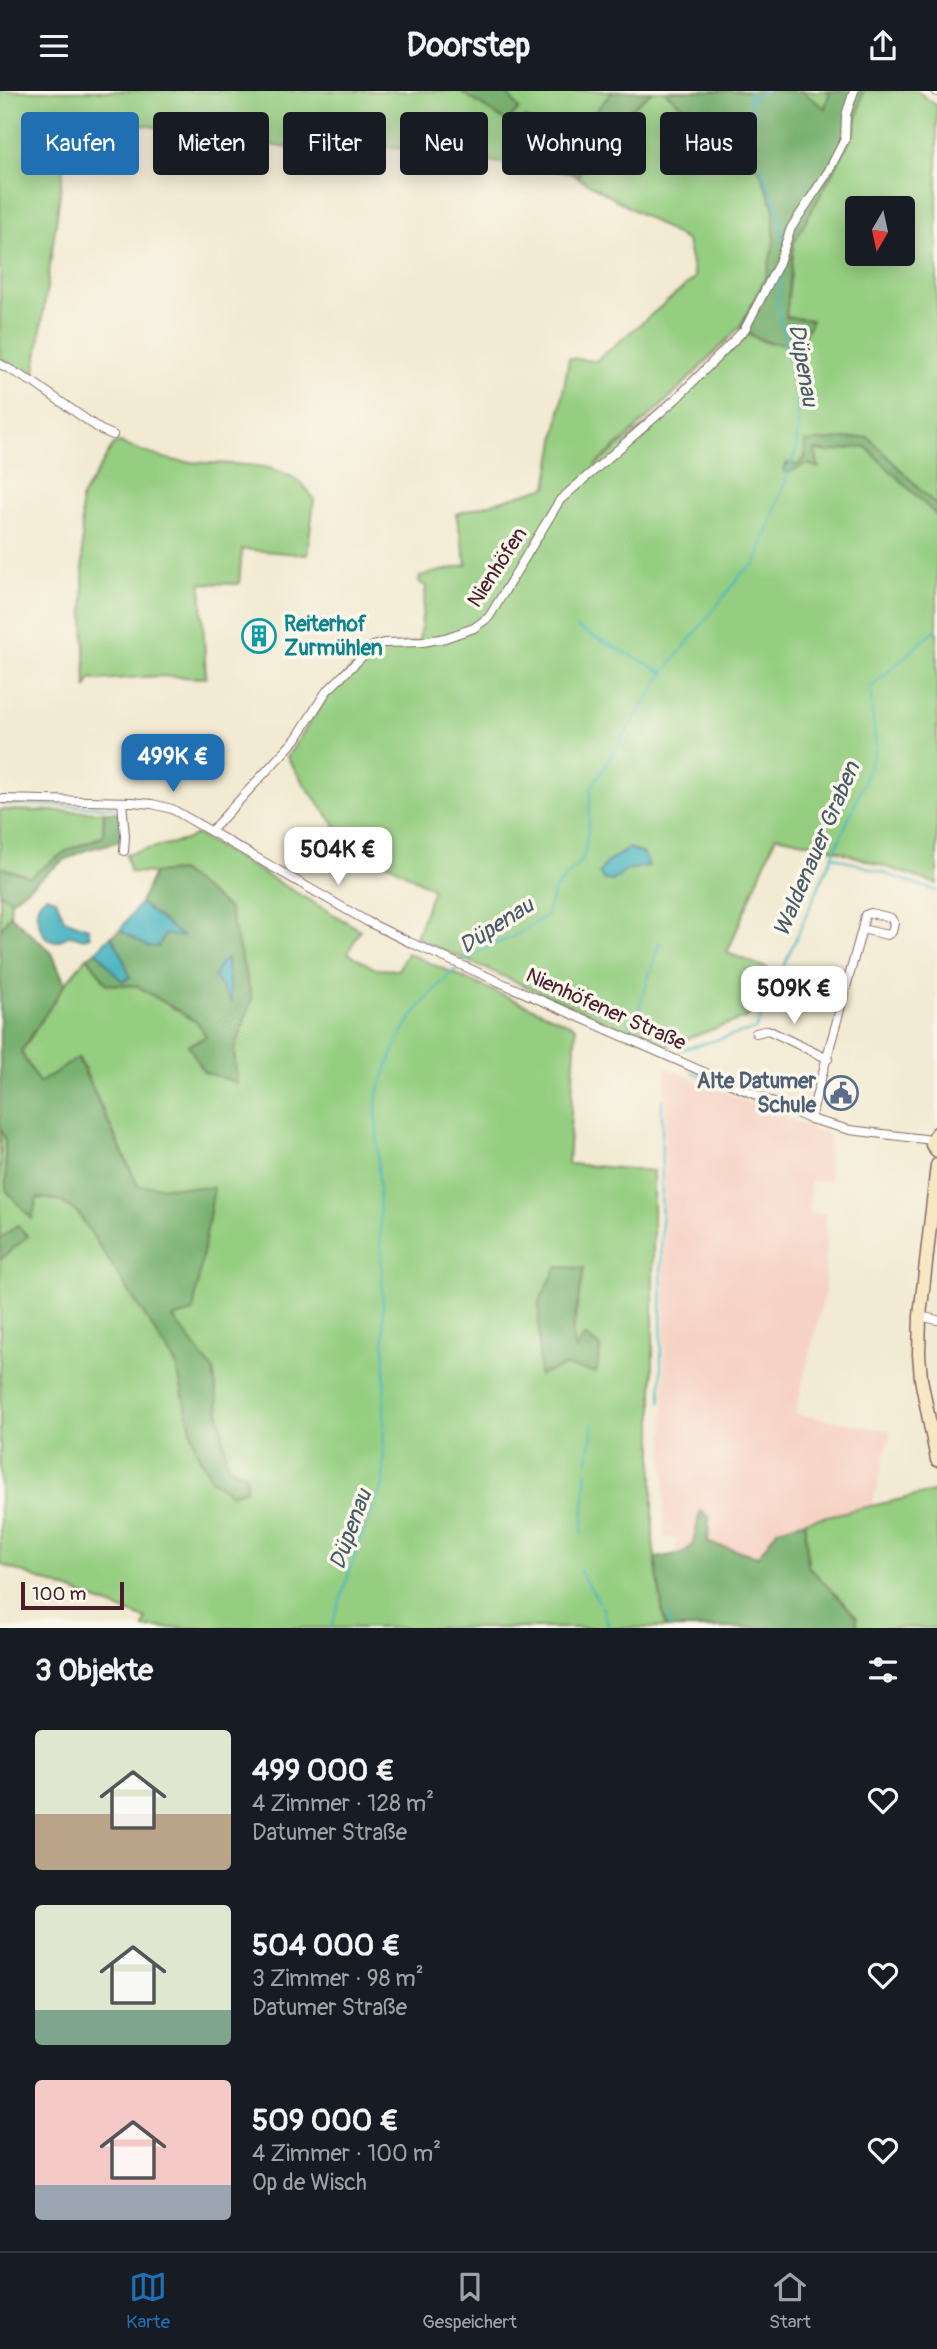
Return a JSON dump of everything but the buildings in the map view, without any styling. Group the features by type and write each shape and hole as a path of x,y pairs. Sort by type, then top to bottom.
{"street":[{"name":"Nienhöfen","path":"211,831 296,739 326,692 373,646 445,638 474,628 489,617 560,500 677,398 745,329 778,265 786,240 845,139 846,115 854,91"},
{"path":"0,364 34,383 101,430 113,435"},
{"name":"Nienhöfener Straße","path":"0,799 122,802 152,804 172,809 368,922 466,968 810,1119 850,1130 935,1141"},
{"path":"122,802 124,851"},
{"path":"810,1119 862,929"},
{"path":"757,1033 768,1030 828,1059"},
{"path":"937,1165 920,1316 919,1366 937,1459"},
{"path":"920,1316 937,1320"}],"shaded area":[{"path":"665,1067 828,1135 830,1181 810,1181 810,1213 826,1214 825,1291 795,1414 891,1431 872,1507 778,1528 758,1556 708,1543 709,1517 701,1511 693,1545 683,1553 676,1553 676,1539 664,1537"}],"green space":[{"path":"0,91 460,91 502,119 502,163 488,161 488,112 400,112 400,148 386,146 386,112 283,112 283,147 269,145 269,112 153,112 153,127 139,125 139,112 21,112 21,175 62,175 34,379 0,358"},
{"path":"460,91 505,91 519,109 516,112 502,112 502,119"},
{"path":"505,91 613,91 595,112 515,112 518,109"},
{"path":"613,91 652,91 627,112 595,112"},
{"path":"652,91 664,91 690,112 660,112 660,175 757,175 757,168 774,209 774,243 766,278 740,327 672,396 594,466 679,399 748,334 769,344 811,320 786,317 794,243 854,133 863,91 917,91 937,106 937,884 824,846 776,836 727,953 767,968 748,1017 664,1047 416,938 433,889 346,840 287,757 329,694 363,655 391,646 419,642 426,586 419,582 420,576 467,565 456,514 547,487 569,358 596,361 695,278 687,241 573,175 646,175 646,112 627,112"},
{"path":"664,91 801,91 825,108 830,91 863,91 854,133 794,243 786,317 812,320 800,344 768,342 740,327 766,278 774,242 774,209 757,168 757,112 690,112"},
{"path":"801,91 830,91 825,109"},
{"path":"868,437 937,506 937,516 865,446 829,452 815,450 819,468 806,464 788,473 783,471 787,463 797,465 805,458 805,442"},
{"path":"120,443 178,461 253,465 272,469 289,475 303,485 314,500 307,555 242,549 239,584 201,583 206,678 91,678 86,688 81,499 114,444"},
{"path":"0,810 104,812 103,836 68,850 30,877 0,867"},
{"path":"104,812 119,812 122,834 120,841 86,850 64,860 11,901 0,892 0,867 30,877 68,850 103,837"},
{"path":"196,834 360,930 348,953 376,969 398,970 407,953 576,1027 568,1164 653,1171 653,1543 665,1628 144,1628 146,1619 0,1564 0,1128 5,1139 7,1190 32,1218 36,1198 59,1200 78,1213 176,1364 196,1450 227,1465 213,1370 172,1317 138,1186 79,1058 39,1083 21,1052 65,984 87,957 107,984 137,986 198,1023 206,1037 188,1045 236,1083 234,1051 252,999 180,871 130,872 126,854 186,840"},
{"path":"180,871 229,909 252,999 234,1051 237,1083 204,1072 188,1045 206,1037 198,1023 137,986 107,984 88,957 96,951 123,981 130,977 111,936 120,930 149,947 158,947 165,934 182,936 140,903 154,873"},
{"path":"0,892 11,901 10,915 0,930"},
{"path":"10,915 52,953 65,984 21,1052 39,1083 78,1058 138,1186 214,1188 193,1312 173,1318 213,1370 227,1465 246,1475 246,1489 231,1494 211,1479 196,1450 176,1364 78,1213 59,1200 37,1198 32,1219 6,1190 5,1139 0,1128 0,930"},
{"path":"17,1225 28,1236 0,1260 0,1239"},
{"path":"557,1267 584,1268 572,1335 576,1349 584,1336 601,1347 596,1373 565,1366 539,1375 539,1302"},
{"path":"937,1491 937,1628 857,1628 857,1617 808,1566 805,1521"},
{"path":"700,1511 709,1517 708,1543 758,1556 778,1529 805,1521 808,1566 857,1617 857,1628 665,1628 655,1558 683,1553 693,1545"}],"water":[{"path":"629,848 644,854 649,866 627,870 613,881 604,880 599,874 606,863"},
{"path":"46,896 56,899 64,919 88,928 90,936 84,939 71,935 55,942 47,939 37,916 38,905"},
{"path":"140,903 183,937 165,934 158,947 149,947 120,930"},
{"path":"111,936 130,977 123,981 96,951"},
{"path":"227,959 231,1002 214,977 220,964"}],"waterway":[{"name":"Düpenau","path":"750,91 748,99 755,116 745,139 779,209 783,243"},
{"path":"750,99 765,91"},
{"name":"Düpenau","path":"464,962 546,916 555,889 583,859 591,788 664,673 743,572 756,564 796,450 797,402 777,303 784,259"},
{"path":"577,628 663,672"},
{"name":"Waldenauer Graben","path":"680,1050 756,1029 857,800 876,748 870,688 937,628"},
{"path":"0,804 114,807"},
{"path":"833,856 937,891"},
{"path":"628,1027 638,1012 660,942"},
{"name":"Düpenau","path":"331,1628 360,1540 383,1485 385,1367 376,1099 406,1026 417,1010 457,968"},
{"path":"692,1072 788,1114"},
{"name":"Waldenauer Graben","path":"661,1402 662,1099"},
{"path":"588,1461 593,1424"},
{"path":"582,1533 587,1471"},
{"path":"579,1570 599,1602"},
{"path":"602,1606 609,1628"},
{"path":"668,1617 670,1628"}],"place":[{"name":"Reiterhof Zurmühlen","path":"259,636"},
{"name":"Alte Datumer Schule","path":"841,1093"}]}
